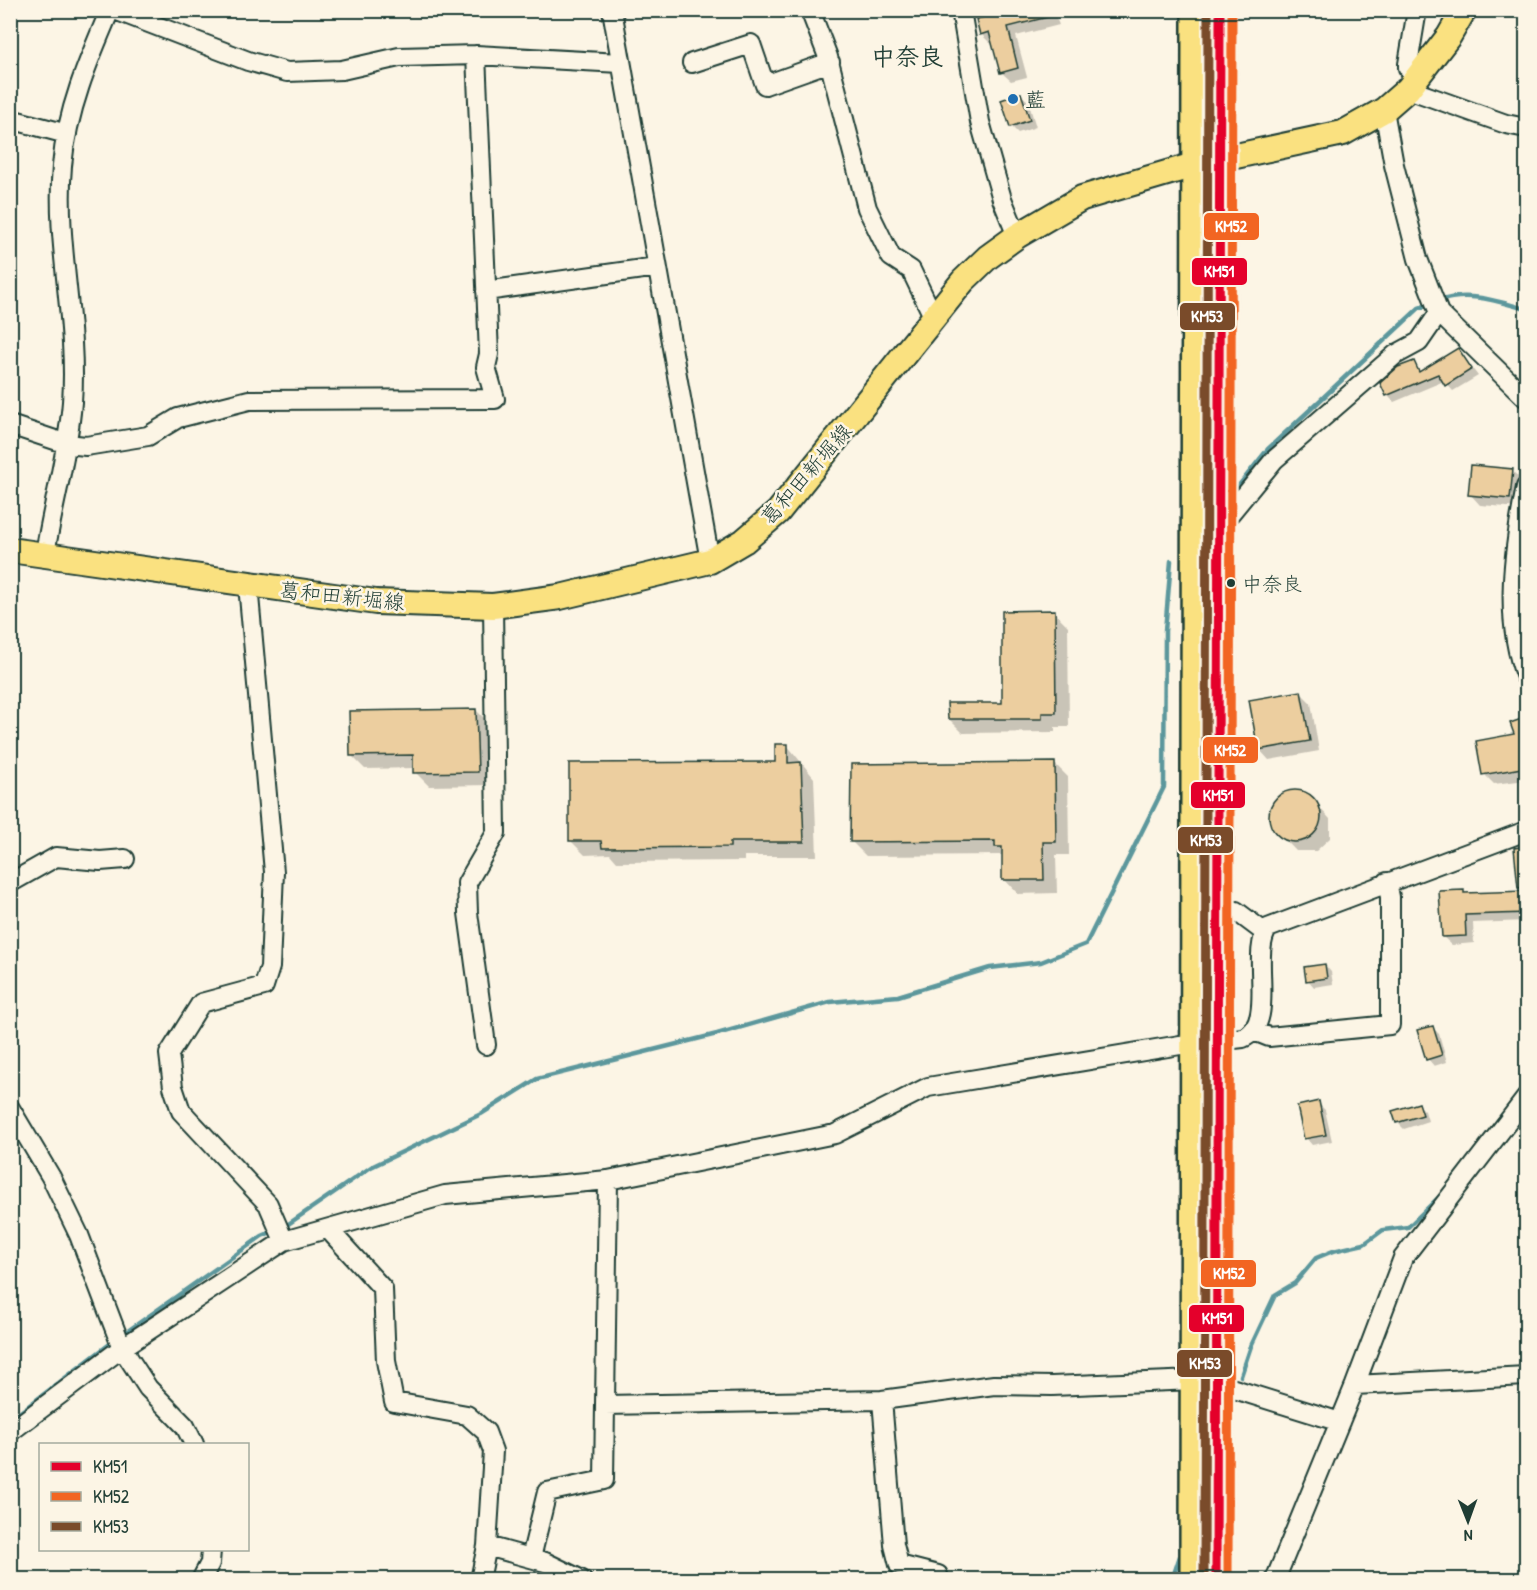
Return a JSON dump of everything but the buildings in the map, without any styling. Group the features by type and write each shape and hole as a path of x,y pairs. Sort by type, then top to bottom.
{"highway":[{"path":"1194,1580 1205,1382 1206,1042 1194,165 1196,10"},
{"path":"1206,1042 1216,909 1220,10"},
{"path":"1205,1382 1216,1580"}],"main road":[{"name":"葛和田新堀線","path":"10,550 376,602 493,606 560,597 710,561 744,541 778,512 963,281 988,257 1017,236 1082,198 1194,165 1343,133 1384,110 1413,83 1449,36 1464,10"}],"street":[{"path":"45,554 67,444 72,401 73,352 63,230 62,167 67,134 83,71 110,10"},
{"path":"115,10 248,61 287,72 342,70 399,57 476,55 620,63"},
{"path":"810,10 830,62 867,208 891,257 911,270 934,318"},
{"path":"961,10 980,122 1002,199 1017,236"},
{"path":"1417,10 1408,64 1413,83 1506,124 1527,128"},
{"path":"613,12 620,63 710,561"},
{"path":"693,63 751,44 765,85 830,62"},
{"path":"10,425 67,444 86,446 148,436 178,418 249,400 495,399 486,367 489,354 476,55"},
{"path":"1384,110 1394,165 1418,259 1439,313 1527,398"},
{"path":"10,119 67,134"},
{"path":"486,291 657,267"},
{"path":"1219,527 1274,460 1395,355 1419,342 1439,313"},
{"path":"1527,487 1518,528 1513,610 1516,652 1527,677"},
{"path":"248,585 273,872 270,967 264,986 201,1003 169,1054 173,1087 181,1111 268,1204 284,1241"},
{"path":"486,1045 468,913 467,883 496,833 493,606"},
{"path":"10,1432 122,1348 284,1241 445,1195 608,1180 835,1134 928,1087 1243,1038 1254,1031 1261,990 1261,941 1264,932 1273,924 1527,831"},
{"path":"10,883 56,857 100,861 125,859"},
{"path":"1254,1031 1269,1037 1390,1025 1390,897 1387,882"},
{"path":"1216,909 1236,911 1264,932"},
{"path":"1275,1580 1404,1258 1527,1098"},
{"path":"10,1108 47,1169 79,1235 122,1348 148,1388 184,1426 193,1443"},
{"path":"531,1558 547,1491 604,1480 608,1180"},
{"path":"329,1230 383,1289 386,1361 394,1402 466,1415 486,1432 493,1452 487,1546 480,1580"},
{"path":"1355,1385 1527,1376"},
{"path":"605,1405 882,1400 994,1385 1052,1386 1205,1382 1340,1422"},
{"path":"882,1400 894,1545 899,1564 938,1575 939,1580"},
{"path":"487,1546 531,1558 582,1580"},
{"path":"201,1580 210,1563 211,1551"}],"waterway":[{"path":"1439,301 1472,297 1526,309"},
{"path":"1233,493 1268,449 1419,308 1431,304"},
{"path":"284,1227 371,1167 481,1114 537,1079 717,1034 830,1002 898,996 990,968 1041,962 1086,944 1164,787 1165,631 1171,561"},
{"path":"1241,1376 1251,1346 1275,1295 1295,1283 1316,1258 1333,1251 1364,1244 1383,1230 1408,1227 1441,1195"},
{"path":"122,1335 262,1236 276,1230"},
{"path":"10,1420 115,1340"},
{"path":"1172,1580 1182,1550"}],"transit line":[{"name":"KM53","path":"1204,1580 1208,10"},
{"name":"KM51","path":"1216,1580 1220,10"},
{"name":"KM52","path":"1228,1580 1232,10"}],"place":[{"name":"藍","path":"1013,99"},
{"name":"中奈良","path":"1231,583"}],"district":[{"name":"中奈良","path":"907,56"}]}
